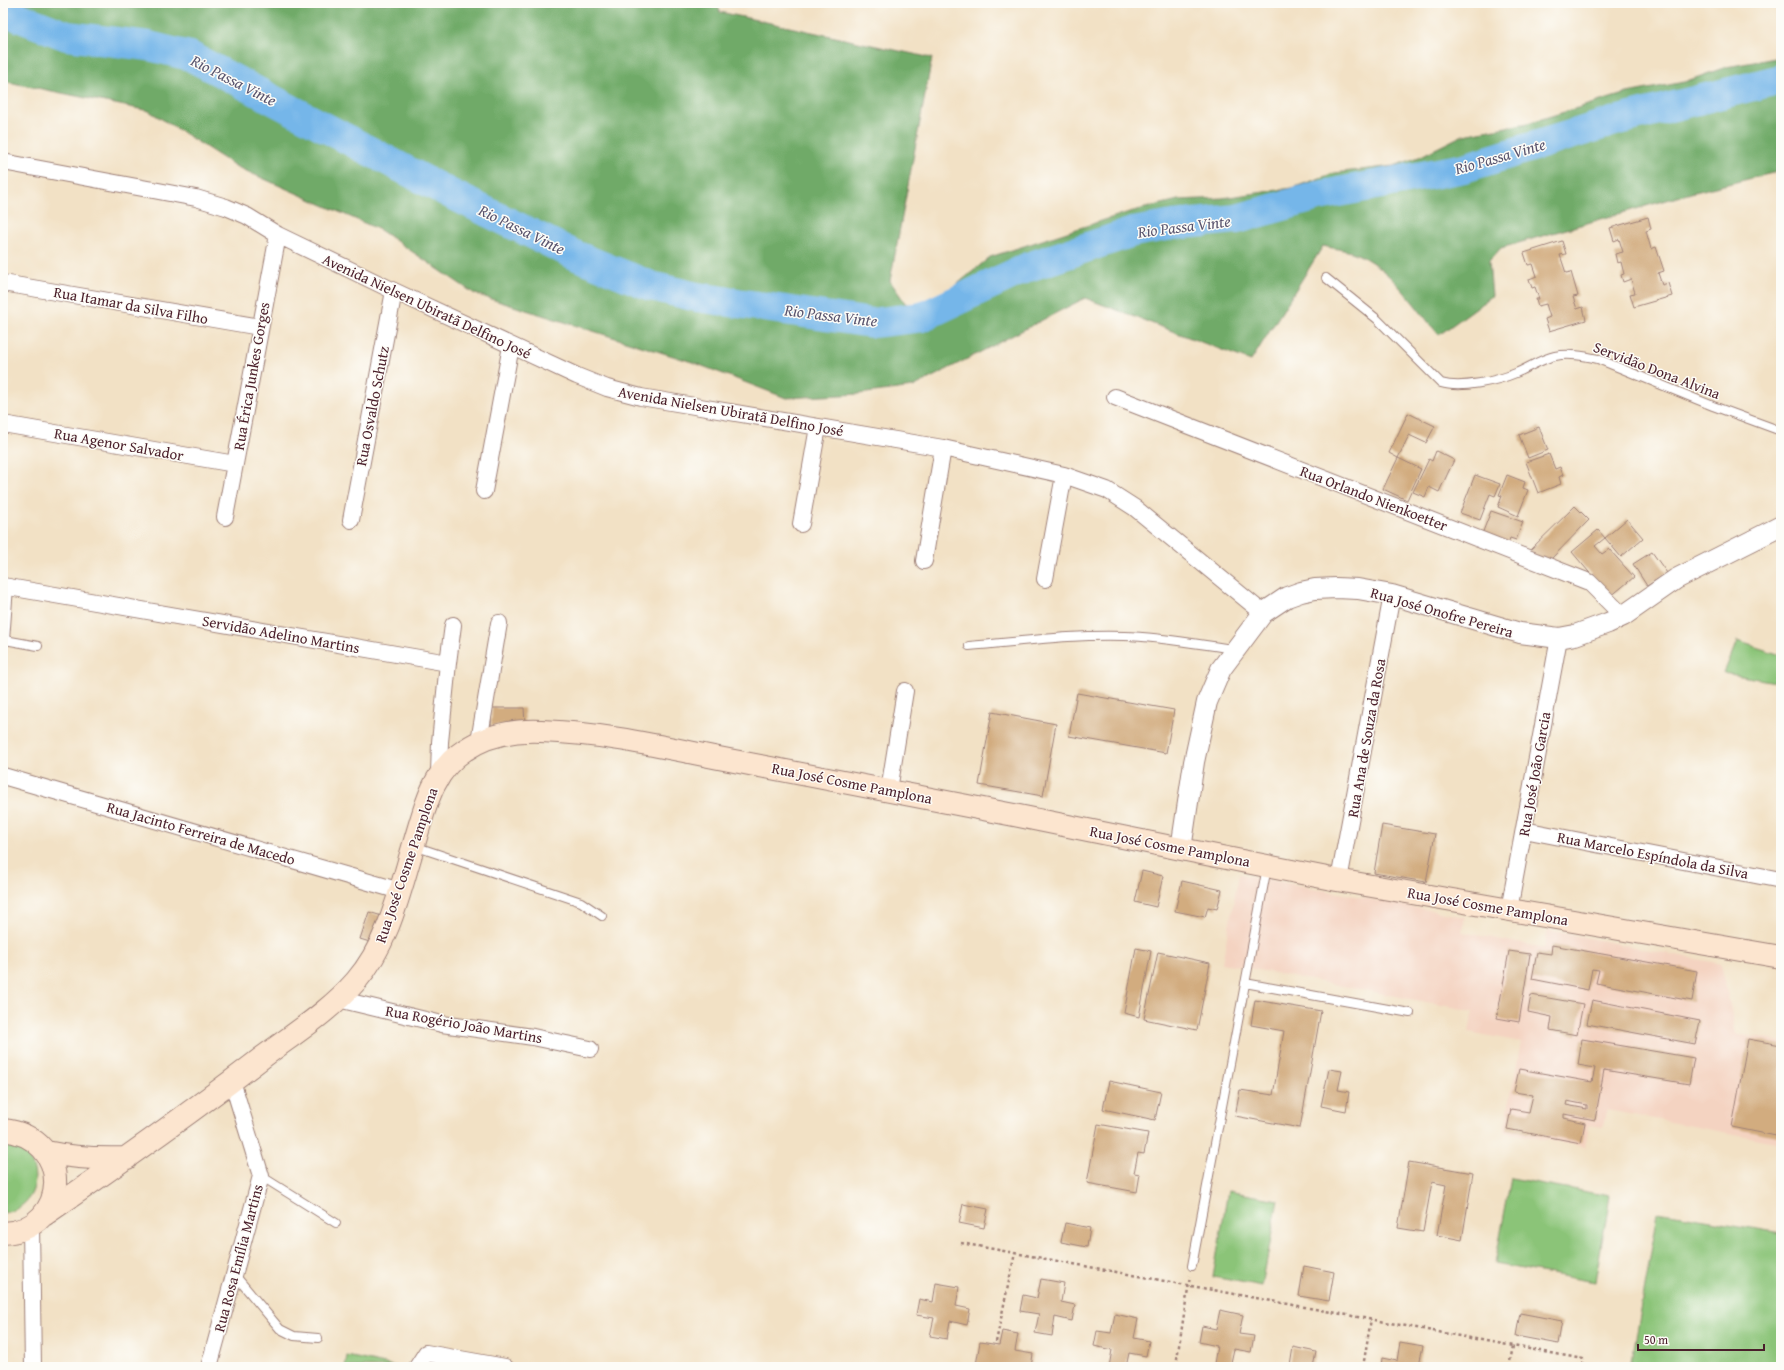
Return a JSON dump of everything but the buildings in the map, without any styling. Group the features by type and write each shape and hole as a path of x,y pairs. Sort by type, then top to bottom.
{"main road":[{"name":"Rua José Cosme Pamplona","path":"3,1243 25,1226 127,1158 232,1081 338,999 358,979 375,954 385,932 400,890 429,796 439,774 458,754 479,741 517,732 538,731 601,736 889,790 1339,880 1781,956"},
{"path":"3,1130 20,1133 35,1140 46,1152 53,1167 56,1183 52,1200 25,1226"},
{"path":"46,1152 75,1158 127,1158"}],"street":[{"name":"Avenida Nielsen Ubiratã Delfino José","path":"3,162 196,198 226,207 247,216 278,235 394,291 576,376 608,388 641,397 943,448 1064,475 1107,490 1135,508 1263,613"},
{"name":"Rua Érica Junkes Gorges","path":"225,517 278,235"},
{"name":"Rua Itamar da Silva Filho","path":"3,283 260,327"},
{"name":"Rua Osvaldo Schutz","path":"351,520 394,291"},
{"path":"484,491 511,346"},
{"name":"Rua Orlando Nienkoetter","path":"1115,397 1589,582 1622,616"},
{"name":"Rua Agenor Salvador","path":"3,424 235,464"},
{"path":"801,524 818,427"},
{"path":"924,561 943,448"},
{"path":"1045,579 1064,475"},
{"name":"Rua José Onofre Pereira","path":"1181,849 1194,762 1205,708 1213,684 1234,649 1263,613 1287,597 1315,589 1358,589 1392,595 1520,634 1559,638 1590,631 1622,616 1676,579 1781,526"},
{"name":"Servidão Adelino Martins","path":"6,586 448,663"},
{"name":"Rua Ana de Souza da Rosa","path":"1339,880 1392,595"},
{"path":"479,741 498,623"},
{"path":"439,774 440,742 453,625"},
{"name":"Rua José João Garcia","path":"1509,910 1559,638"},
{"path":"889,790 905,690"},
{"name":"Rua Jacinto Ferreira de Macedo","path":"3,776 400,890"},
{"name":"Rua Marcelo Espíndola da Silva","path":"1524,830 1781,880"},
{"name":"Rua Rogério João Martins","path":"338,999 442,1024 533,1036 590,1049"},
{"name":"Rua Rosa Emília Martins","path":"209,1367 261,1176 232,1081"},
{"path":"25,1226 33,1367"},
{"path":"417,1367 426,1352 504,1367"}],"lane":[{"name":"Servidão Dona Alvina","path":"1326,278 1377,319 1441,383 1450,386 1460,386 1505,377 1554,356 1583,356 1598,360 1713,406 1781,431"},
{"path":"6,586 5,640 38,646"},
{"path":"969,646 1098,636 1123,636 1168,639 1234,649"},
{"path":"414,845 581,902 602,916"},
{"path":"1192,1266 1268,866"},
{"path":"1245,983 1410,1013"},
{"path":"261,1176 336,1223"},
{"path":"234,1274 280,1329 294,1336 318,1338"}],"path":[{"path":"961,1243 1583,1359 1582,1367"},
{"path":"996,1342 1015,1253"},
{"path":"1176,1365 1192,1266"},
{"path":"1363,1367 1371,1319"},
{"path":"1509,1367 1513,1346"}],"shaded area":[{"path":"1239,874 1465,917 1462,932 1544,948 1548,930 1721,964 1736,1034 1781,1042 1781,1143 1607,1110 1603,1127 1589,1125 1585,1147 1504,1132 1521,1042 1469,1032 1473,1011 1222,963"}],"green space":[{"path":"3,3 717,3 720,12 932,58 890,281 906,304 929,305 949,291 990,257 1129,212 1178,200 1222,198 1292,188 1334,173 1394,166 1419,157 1463,135 1528,123 1627,93 1684,82 1726,67 1781,57 1781,171 1691,193 1501,248 1489,261 1492,296 1439,335 1403,290 1382,270 1355,253 1323,246 1251,361 1085,298 913,387 859,394 786,398 692,362 475,294 380,230 237,167 149,111 3,81"},
{"path":"1737,641 1781,655 1781,683 1724,673"},
{"path":"3,1141 17,1146 27,1155 33,1166 35,1178 33,1190 27,1200 17,1209 3,1213"},
{"path":"1511,1178 1610,1196 1595,1282 1495,1264"},
{"path":"1228,1191 1278,1200 1262,1286 1213,1277"},
{"path":"1658,1212 1781,1233 1781,1367 1631,1367"},
{"path":"347,1356 399,1367 345,1367"}],"waterway":[{"name":"Rio Passa Vinte","path":"3,11 67,36 149,46 190,56 449,193 577,256 651,286 697,297 872,323 922,317 1028,267 1133,232 1173,225 1237,219 1318,196 1464,168 1615,121 1781,79"}]}
